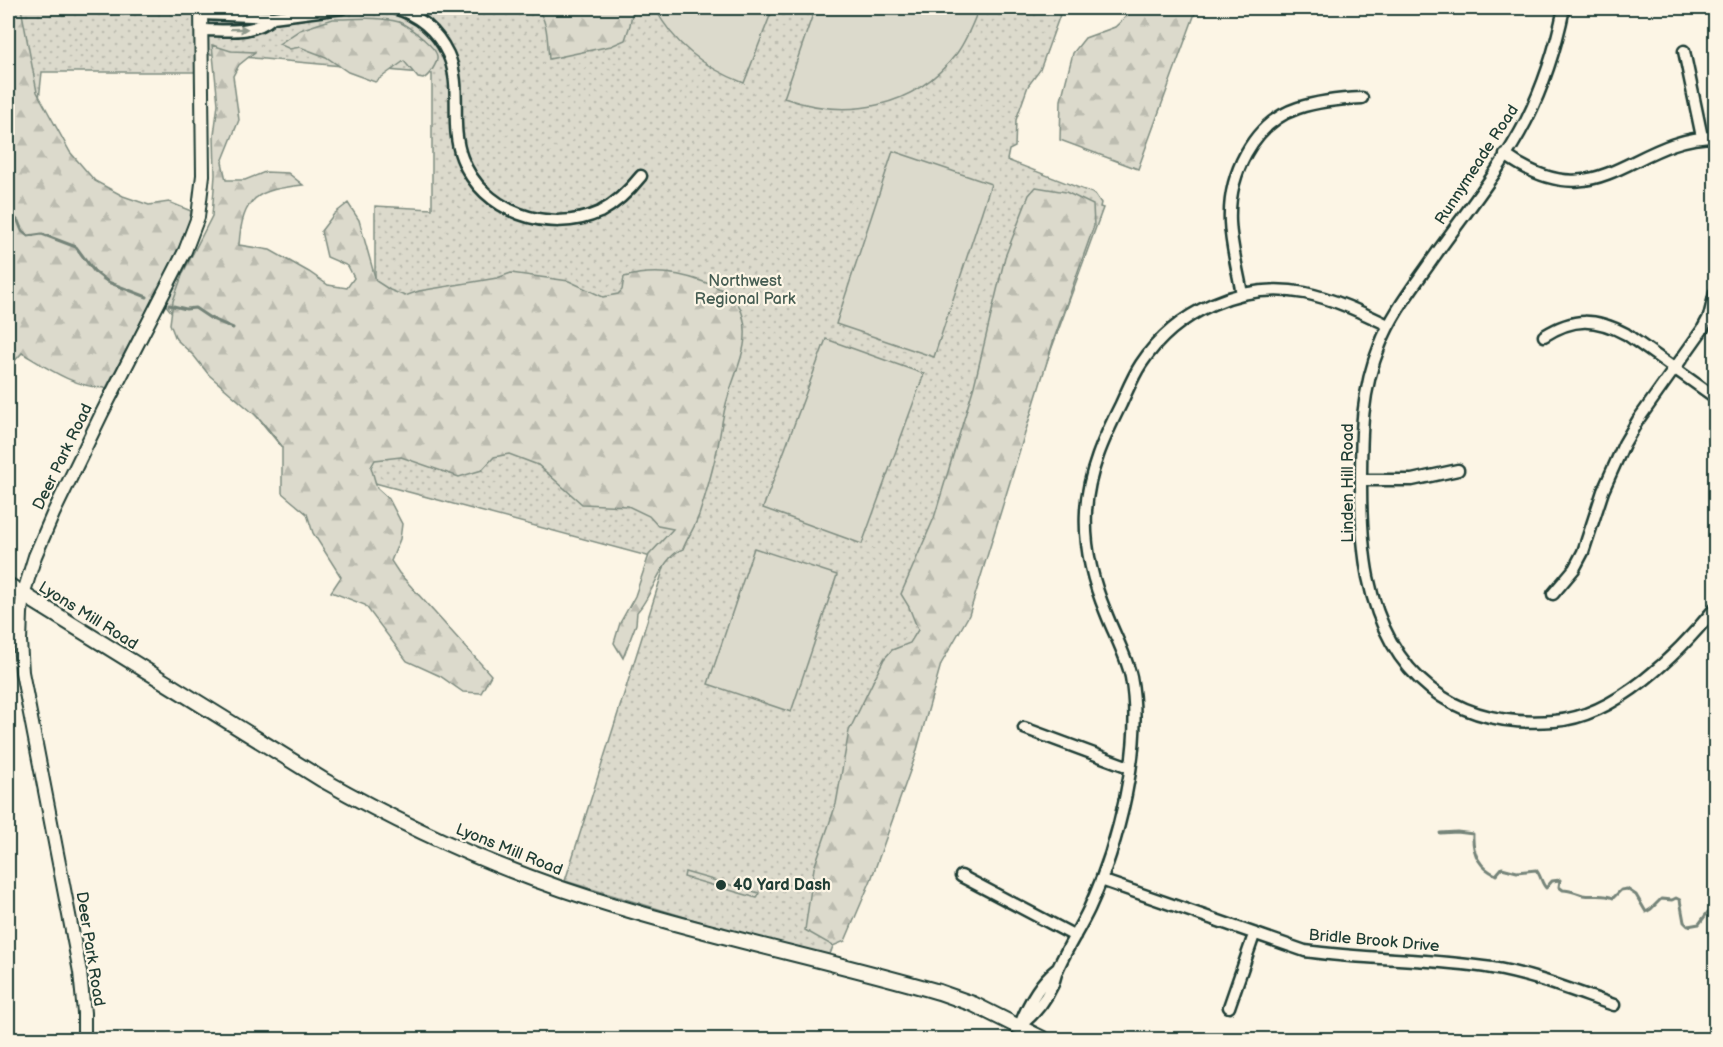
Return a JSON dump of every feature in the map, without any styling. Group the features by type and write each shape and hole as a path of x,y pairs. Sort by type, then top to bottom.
{"main road":[{"name":"Lyons Mill Road","path":"8,585 323,780 364,803 480,858 539,881 634,911 939,992 973,1004 1045,1040"},
{"path":"1012,1040 1019,1026"}],"street":[{"path":"202,11 273,17 342,8"},
{"path":"394,8 421,20 443,44 454,74 456,135 461,157 475,181 501,205 522,216 534,219 558,221 580,218 620,199 641,176"},
{"name":"Runnymeade Road","path":"1388,325 1525,123 1540,91 1564,8"},
{"name":"Deer Park Road","path":"84,1040 80,972 22,672 20,626 23,595 35,556 53,514 195,228 200,207 203,175 202,11"},
{"path":"202,30 249,29 264,25 273,17"},
{"path":"1684,51 1702,137"},
{"path":"1242,294 1230,224 1230,203 1233,183 1241,162 1253,142 1280,116 1296,108 1318,102 1362,98"},
{"path":"1505,155 1535,174 1569,181 1584,180 1616,172 1681,141 1716,137"},
{"path":"1019,1026 1034,1015 1053,984 1057,969 1101,880 1116,834 1134,744 1134,696 1130,674 1097,589 1089,560 1086,535 1088,488 1096,459 1141,364 1178,324 1201,309 1242,294 1284,290 1305,293 1328,299 1388,325"},
{"path":"1553,594 1574,569 1583,552 1603,491 1624,444 1638,420 1702,330 1709,317 1715,292"},
{"path":"1544,336 1557,328 1586,321 1612,327 1626,334 1716,398"},
{"name":"Linden Hill Road","path":"1388,325 1365,392 1361,526 1364,554 1377,610 1402,660 1419,680 1441,697 1466,710 1508,721 1558,721 1580,716 1600,707 1652,673 1680,648 1716,608"},
{"path":"1361,480 1412,480 1458,470"},
{"path":"1024,728 1129,766"},
{"path":"961,876 1075,936"},
{"name":"Bridle Brook Drive","path":"1101,880 1305,951 1329,955 1461,963 1517,972 1614,1005"},
{"path":"1229,1007 1254,935"}],"green space":[{"name":"Northwest Regional Park","path":"8,8 1060,8 1061,12 1040,70 1028,86 1016,120 1015,147 1009,150 1007,160 1095,194 1101,203 1100,207 1103,208 829,957 775,944 565,881 666,561 293,461 164,303 177,279 375,297 375,206 432,209 432,74 198,53 197,72 42,72 11,357"},
{"path":"8,8 21,8 37,92 70,152 95,181 123,196 149,205 169,202 191,211 189,224 173,261 106,388 73,381 22,353 8,368"},
{"path":"535,8 633,8 625,40 611,46 549,59 545,24"},
{"path":"655,8 773,8 744,83 716,70 692,54 671,33"},
{"path":"815,8 979,8 961,48 940,72 921,87 900,98 878,105 832,108 808,105 784,98"},
{"path":"1135,8 1197,8 1138,169 1060,140 1061,100 1073,53 1085,38 1115,27"},
{"path":"375,18 399,22 432,47 437,56 435,66 423,79 418,78 404,61 375,82 348,72 326,57 300,47 290,49 279,44 300,30 333,19"},
{"path":"212,45 231,51 255,52 239,65 233,76 239,120 222,162 226,180 245,180 265,172 288,173 303,185 274,190 255,198 244,216 239,245 270,250 328,285 347,288 354,278 348,266 327,257 321,231 334,214 348,203 359,220 376,281 405,296 419,291 497,278 511,273 569,281 603,297 618,294 622,290 624,277 653,273 672,274 701,281 731,296 740,306 745,324 744,345 726,403 703,504 683,549 675,553 663,568 637,612 636,624 623,658 614,643 620,623 635,596 649,555 673,529 658,526 649,516 628,506 582,504 538,465 509,454 494,457 482,470 459,477 401,457 375,460 371,467 377,488 389,499 402,524 400,539 391,561 399,573 491,675 481,693 463,692 440,676 407,661 365,605 331,592 341,577 313,533 307,514 282,493 282,446 260,419 209,375 176,339 170,324 173,301 183,273 212,216 215,175 214,135 218,104"},
{"path":"893,151 991,184 934,357 836,324"},
{"path":"1036,187 1066,192 1093,205 1094,226 1054,339 969,615 941,664 915,757 871,880 845,941 833,946 805,930 814,868 836,804 849,731 884,659 892,650 910,643 918,630 901,594 934,518 974,386 1005,257 1029,195"},
{"path":"826,339 924,374 862,544 763,508"},
{"path":"754,548 837,575 791,712 708,684"},
{"name":"40 Yard Dash","path":"685,872 759,893 757,898 684,877"}],"waterway":[{"path":"8,211 28,236 42,234 76,247 94,271 108,282 147,297"},
{"path":"169,305 186,309 195,308 210,318 233,328"},
{"path":"1440,833 1473,834 1478,859 1485,868 1496,875 1502,868 1517,872 1536,870 1546,888 1552,881 1560,880 1559,887 1563,890 1583,895 1613,898 1621,890 1627,889 1636,895 1646,912 1661,899 1676,898 1680,900 1684,922 1688,926 1699,924 1708,912 1713,914 1715,921 1713,930 1716,934"}],"place":[{"name":"40 Yard Dash","path":"721,885"}]}
